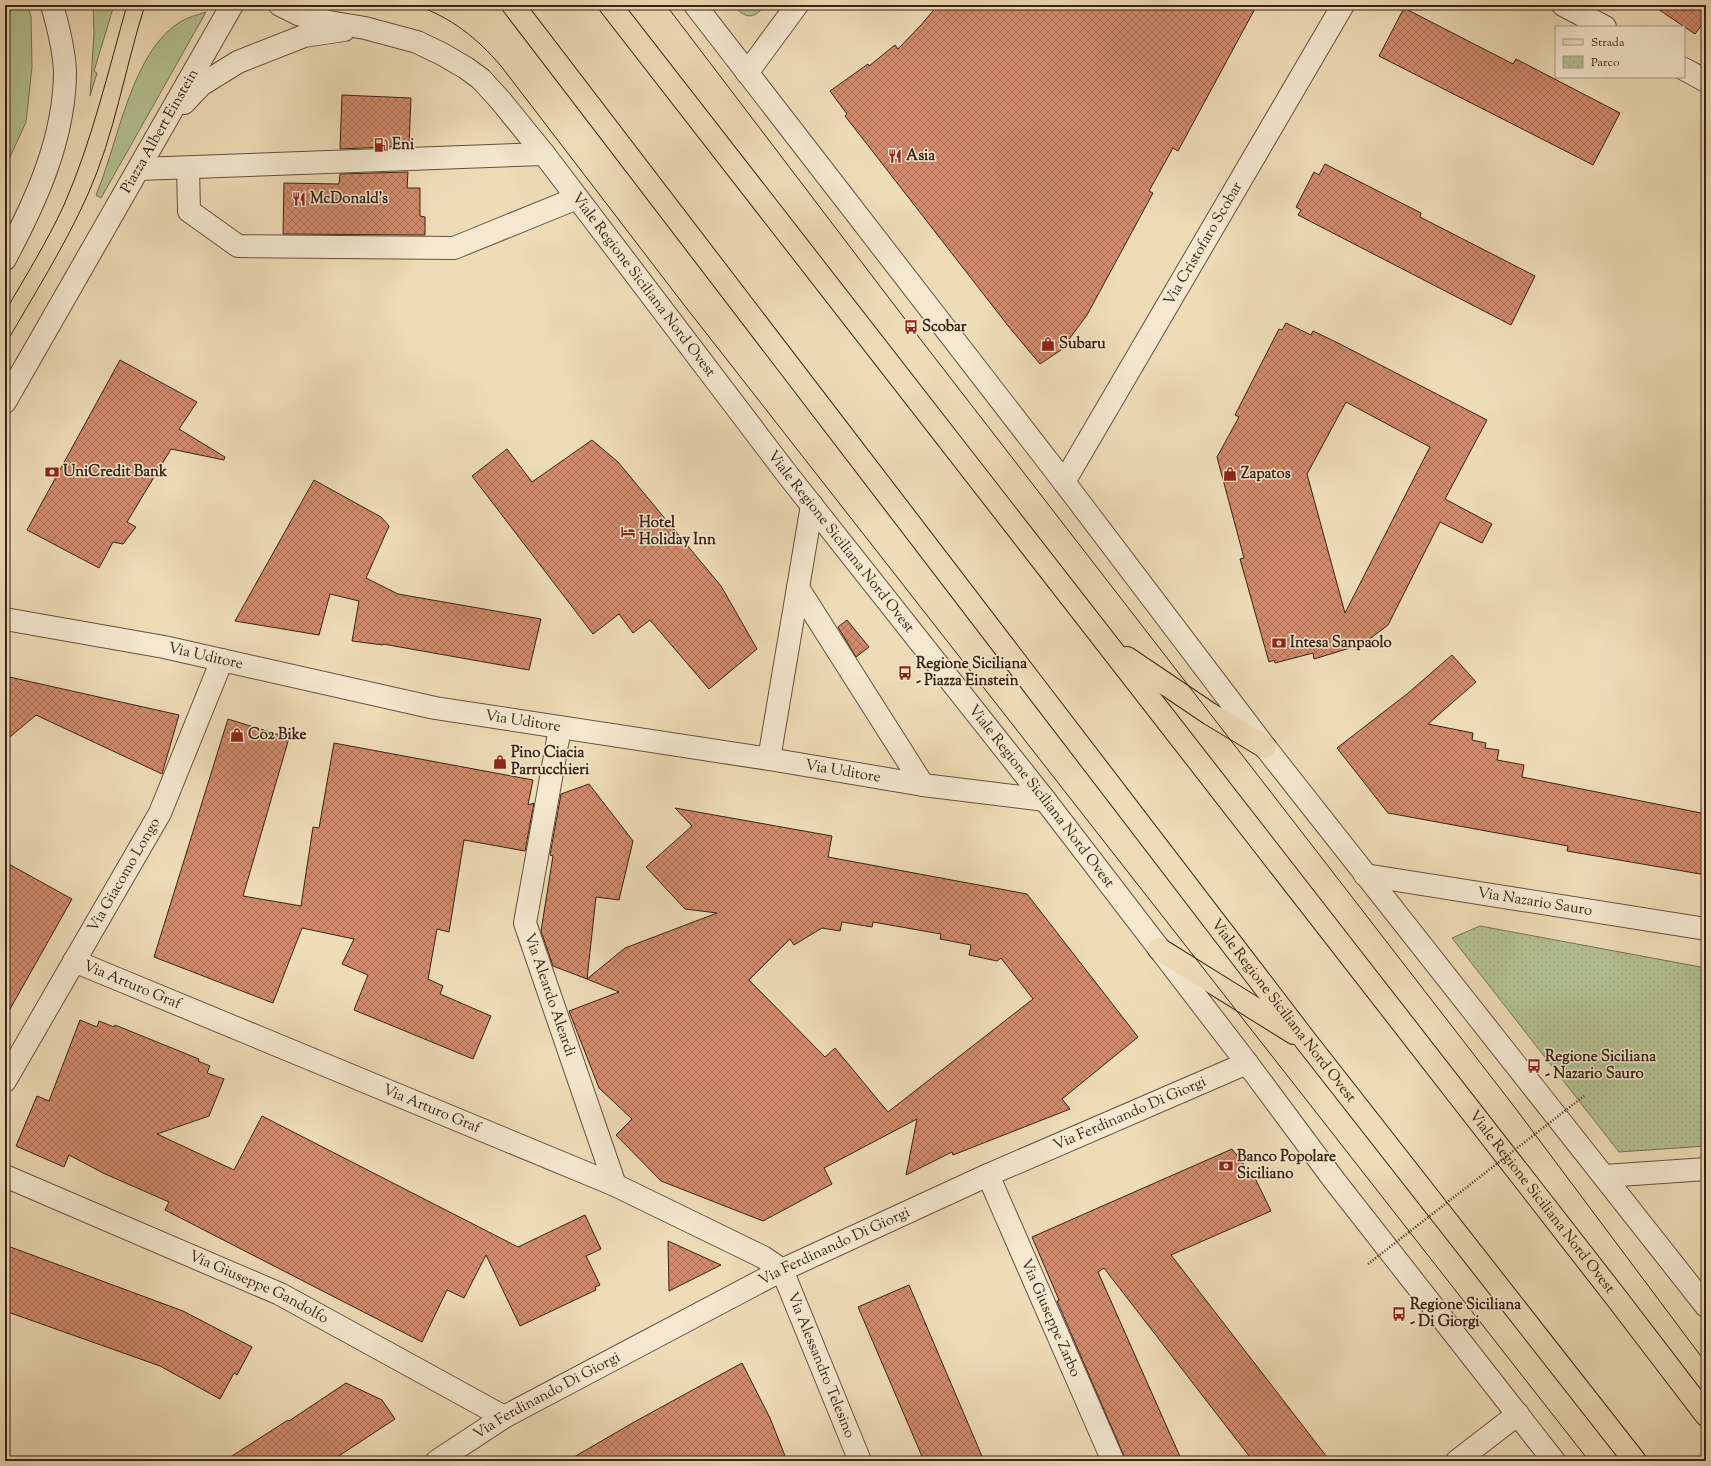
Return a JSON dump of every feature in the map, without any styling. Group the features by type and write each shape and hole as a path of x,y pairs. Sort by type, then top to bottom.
{"main road":[{"name":"Viale Regione Siciliana Nord Ovest","path":"513,5 1306,1041 1635,1461"},
{"name":"Viale Regione Siciliana Nord Ovest","path":"610,5 1613,1293 1706,1415"},
{"path":"1110,646 1210,714 1265,747"},
{"path":"1159,949 1306,1041"}],"street":[{"path":"5,259 22,228 48,165 61,117 65,70 60,35 52,5"},
{"name":"Piazza Albert Einstein","path":"5,402 89,258 232,5"},
{"name":"Viale Regione Siciliana Nord Ovest","path":"280,5 298,14 329,22 365,28 417,42 466,68 481,79 501,101 544,154 812,505 1044,800 1247,1063 1334,1180 1554,1461"},
{"path":"695,5 1064,482 1265,747 1605,1176 1706,1306"},
{"path":"747,73 797,5"},
{"name":"Via Cristofaro Scobar","path":"1064,482 1343,5"},
{"path":"1563,5 1603,26"},
{"path":"163,126 201,85 238,62 304,36 365,28"},
{"path":"1685,70 1706,81"},
{"path":"138,169 544,154"},
{"path":"188,168 189,211 238,246 454,248 577,198"},
{"path":"769,759 812,505"},
{"path":"798,588 923,785"},
{"name":"Via Uditore","path":"5,619 164,647 435,708 769,759 923,785 1044,800"},
{"name":"Via Giacomo Longo","path":"5,1080 160,813 222,660"},
{"name":"Via Aleardo Aleardi","path":"560,728 525,923 615,1185"},
{"name":"Via Nazario Sauro","path":"1365,874 1706,929"},
{"name":"Via Arturo Graf","path":"74,961 615,1185 763,1257 782,1270"},
{"name":"Via Ferdinando Di Giorgi","path":"436,1461 504,1417 782,1270 988,1175 1247,1063"},
{"path":"1605,1176 1706,1169"},
{"name":"Via Giuseppe Zarbo","path":"988,1175 1113,1461"},
{"name":"Via Giuseppe Gandolfo","path":"5,1176 280,1294 504,1417"},
{"name":"Via Alessandro Telesino","path":"782,1270 860,1461"},
{"path":"1457,1461 1518,1414"}],"path":[{"path":"1368,1264 1584,1096"}],"green space":[{"path":"5,5 27,5 31,16 32,67 26,122 5,168"},
{"path":"93,5 114,5 94,71 97,73 90,96 94,34"},
{"path":"733,5 765,5 757,13 749,16 737,10"},
{"path":"206,12 101,198 96,195 119,126 138,76 149,55 163,36 180,22 189,17"},
{"path":"1480,926 1706,968 1706,1146 1619,1152 1452,938"}],"building":[{"path":"938,5 1257,5 1178,151 1173,148 1149,191 1153,193 1087,315 1061,350 1040,364 1009,327 845,116 847,114 830,91 868,64 869,66 895,45 898,49"},
{"path":"1652,5 1706,5 1706,19 1695,34"},
{"path":"1404,8 1513,64 1516,59 1620,113 1593,165 1379,56"},
{"path":"342,95 411,98 409,146 340,149"},
{"path":"1325,164 1421,213 1420,217 1535,276 1511,325 1298,215 1301,210 1296,207 1314,172 1319,175"},
{"path":"408,172 407,188 420,188 420,216 425,217 425,235 283,234 284,183 339,184 340,174"},
{"path":"1286,323 1311,335 1313,331 1487,420 1445,499 1492,524 1482,543 1440,522 1388,625 1363,644 1314,659 1313,653 1275,663 1274,660 1269,662 1240,559 1244,558 1217,457 1239,417 1235,415 1279,329 1282,330","holes":["1346,402 1430,447 1345,613 1307,474"]},
{"path":"120,360 197,402 179,429 225,457 224,460 171,449 127,522 136,527 123,544 113,542 99,568 27,530"},
{"name":"Hotel Holiday Inn","path":"592,440 618,462 721,586 757,649 709,689 650,620 633,633 619,614 593,634 472,476 507,449 532,482"},
{"path":"314,480 381,517 389,526 366,578 398,594 541,619 529,670 383,644 352,641 359,601 330,594 319,635 235,621"},
{"path":"847,620 869,647 856,657 838,627"},
{"path":"1452,655 1476,682 1428,724 1473,733 1472,740 1486,743 1485,748 1499,750 1497,760 1524,765 1522,777 1706,814 1706,875 1567,851 1568,846 1388,813 1337,748 1407,694"},
{"path":"5,676 179,715 162,774 36,715 5,741"},
{"path":"228,719 289,738 243,896 301,906 313,827 319,828 334,743 533,780 528,805 534,803 525,851 464,840 449,932 437,929 428,979 443,986 440,994 491,1016 473,1059 354,1010 368,975 342,964 354,939 302,928 273,1003 154,957"},
{"path":"589,784 633,841 619,900 596,897 587,979 553,966 541,931 553,856 550,855 561,794"},
{"path":"675,808 832,836 828,857 1027,894 1138,1037 1062,1099 1070,1109 953,1155 952,1152 906,1175 917,1119 824,1168 832,1184 763,1221 661,1181 616,1135 632,1119 599,1088 569,1011 619,992 587,979 625,948 717,913 685,909 646,867 692,826","holes":["842,922 872,927 873,922 941,934 940,939 971,945 969,955 997,961 1001,958 1033,999 888,1112 835,1048 825,1057 749,980 790,939 794,945 822,928 840,931"]},
{"path":"5,862 72,899 5,1018"},
{"path":"80,1020 97,1027 99,1021 114,1027 115,1025 199,1059 198,1061 210,1066 207,1073 224,1079 209,1116 157,1134 234,1170 262,1116 518,1247 585,1215 601,1249 586,1256 600,1285 595,1287 596,1290 520,1326 486,1255 464,1298 447,1290 422,1342 165,1210 169,1202 103,1173 69,1155 64,1167 16,1146 37,1096 49,1101"},
{"path":"1232,1149 1256,1180 1271,1211 1171,1255 1330,1461 1253,1461 1104,1268 1098,1272 1182,1461 1125,1461 1057,1301 1059,1300 1032,1237"},
{"path":"668,1241 721,1265 669,1291"},
{"path":"5,1245 183,1311 252,1347 237,1375 234,1373 220,1399 160,1366 5,1311"},
{"path":"909,1285 984,1461 924,1461 858,1307"},
{"path":"742,1363 770,1418 787,1461 567,1461 636,1421"},
{"path":"346,1383 382,1400 395,1419 331,1461 224,1461 288,1420 289,1421"}],"tram line":[{"path":"5,312 36,259 64,205 74,181 99,106 127,5"},
{"path":"5,345 59,252 88,194 113,124 145,5"},
{"path":"415,5 452,22 482,46 501,66 681,301 1589,1461"},
{"path":"666,5 911,327 1516,1109 1706,1363"}],"place":[{"name":"Eni","path":"381,145"},
{"name":"Asia","path":"895,156"},
{"name":"McDonald's","path":"299,199"},
{"name":"Scobar","path":"911,327"},
{"name":"Subaru","path":"1048,344"},
{"name":"UniCredit Bank","path":"52,472"},
{"name":"Zapatos","path":"1230,474"},
{"name":"Hotel Holiday Inn","path":"628,532"},
{"name":"Intesa Sanpaolo","path":"1279,643"},
{"name":"Regione Siciliana - Piazza Einstein","path":"905,673"},
{"name":"Co2 Bike","path":"237,735"},
{"name":"Pino Ciacia Parrucchieri","path":"500,762"},
{"name":"Regione Siciliana - Nazario Sauro","path":"1534,1066"},
{"name":"Banco Popolare Siciliano","path":"1226,1166"},
{"name":"Regione Siciliana - Di Giorgi","path":"1399,1314"}]}
